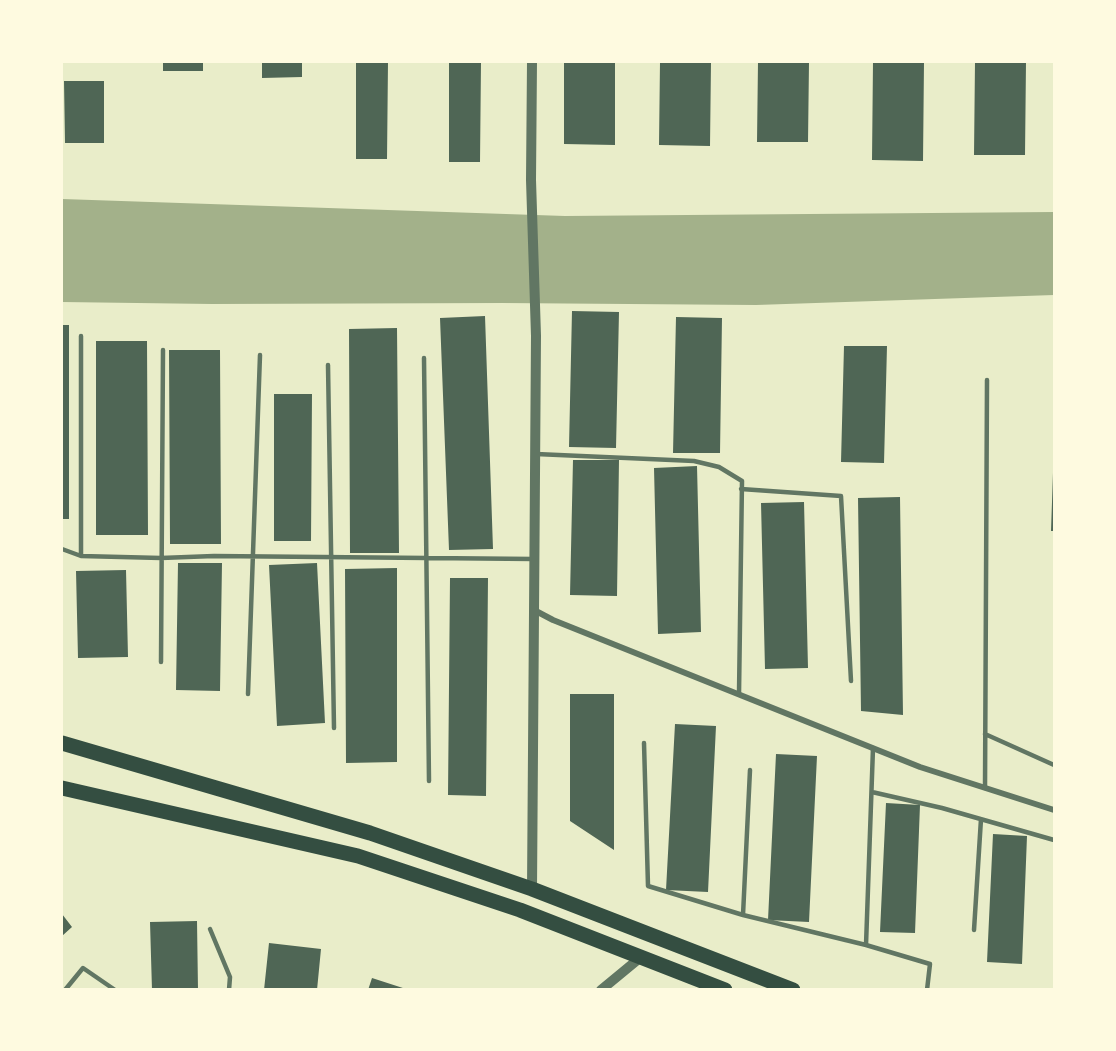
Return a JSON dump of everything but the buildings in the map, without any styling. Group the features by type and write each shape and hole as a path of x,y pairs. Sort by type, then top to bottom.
{"main road":[{"path":"62,743 370,832 532,889 793,990"},
{"path":"62,788 358,856 520,910 725,990"}],"street":[{"path":"532,62 531,180 536,336 532,889"},
{"path":"534,610 553,620 920,767 1054,810"},
{"path":"601,990 641,957"}],"lane":[{"path":"81,336 81,556"},
{"path":"161,663 163,350"},
{"path":"248,693 260,355"},
{"path":"424,358 429,781"},
{"path":"328,365 334,728"},
{"path":"985,788 987,380"},
{"path":"534,454 627,456 694,461 719,467 741,481 739,694"},
{"path":"741,489 842,496 851,681"},
{"path":"62,549 81,556 161,558 253,556 534,559"},
{"path":"985,734 1054,765"},
{"path":"644,742 648,886 743,915 866,945 930,964 927,990"},
{"path":"866,945 873,748"},
{"path":"743,915 750,770"},
{"path":"872,792 1054,840"},
{"path":"974,930 981,819"},
{"path":"210,929 230,977 229,990"},
{"path":"65,990 83,968 116,990"}],"shaded area":[{"path":"62,199 565,216 1054,212 1054,295 756,305 62,302"}]}
